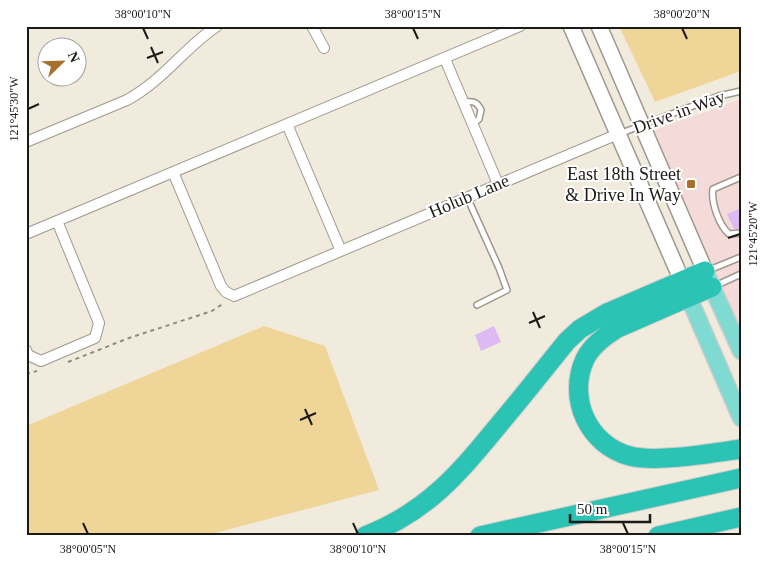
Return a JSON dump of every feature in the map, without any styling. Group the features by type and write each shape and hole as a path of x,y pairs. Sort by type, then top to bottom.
{"highway":[{"path":"709,279 604,336 594,346 583,365 578,387 580,402 584,419 602,442 616,451 631,456 664,457 741,449"},
{"path":"365,536 395,523 425,503 453,479 567,341 580,329 607,313 686,290"},
{"path":"480,536 735,479"},
{"path":"658,536 741,517"}],"main road":[{"path":"571,26 741,418"},
{"path":"599,26 741,351"}],"street":[{"path":"26,142 142,92 158,80 217,26"},
{"path":"312,26 324,48"},
{"path":"26,234 520,26"},
{"path":"445,59 498,184"},
{"path":"287,124 341,251"},
{"name":"Holub Lane","path":"234,296 618,134"},
{"path":"173,172 220,286 234,296"},
{"path":"26,350 28,355 41,361 95,338 99,323 58,221"}],"lane":[{"name":"Drive in Way","path":"618,134 719,96 741,91"},
{"path":"741,177 712,189 714,205 726,232 729,234 741,233"},
{"path":"467,197 507,290 477,304"},
{"path":"709,279 741,256"},
{"path":"709,279 741,274"}],"path":[{"path":"64,363 129,338 212,311 234,296"},
{"path":"26,374 45,368"}],"shaded area":[{"path":"619,26 741,26 741,71 655,102"},
{"path":"741,99 741,337 650,132"},
{"path":"264,326 325,346 379,490 204,536 26,536 26,426"}],"building":[{"path":"741,208 741,229 734,229 727,214"},
{"path":"494,326 501,342 481,351 475,335"}],"place":[{"name":"East 18th Street & Drive In Way","path":"691,184"}]}
